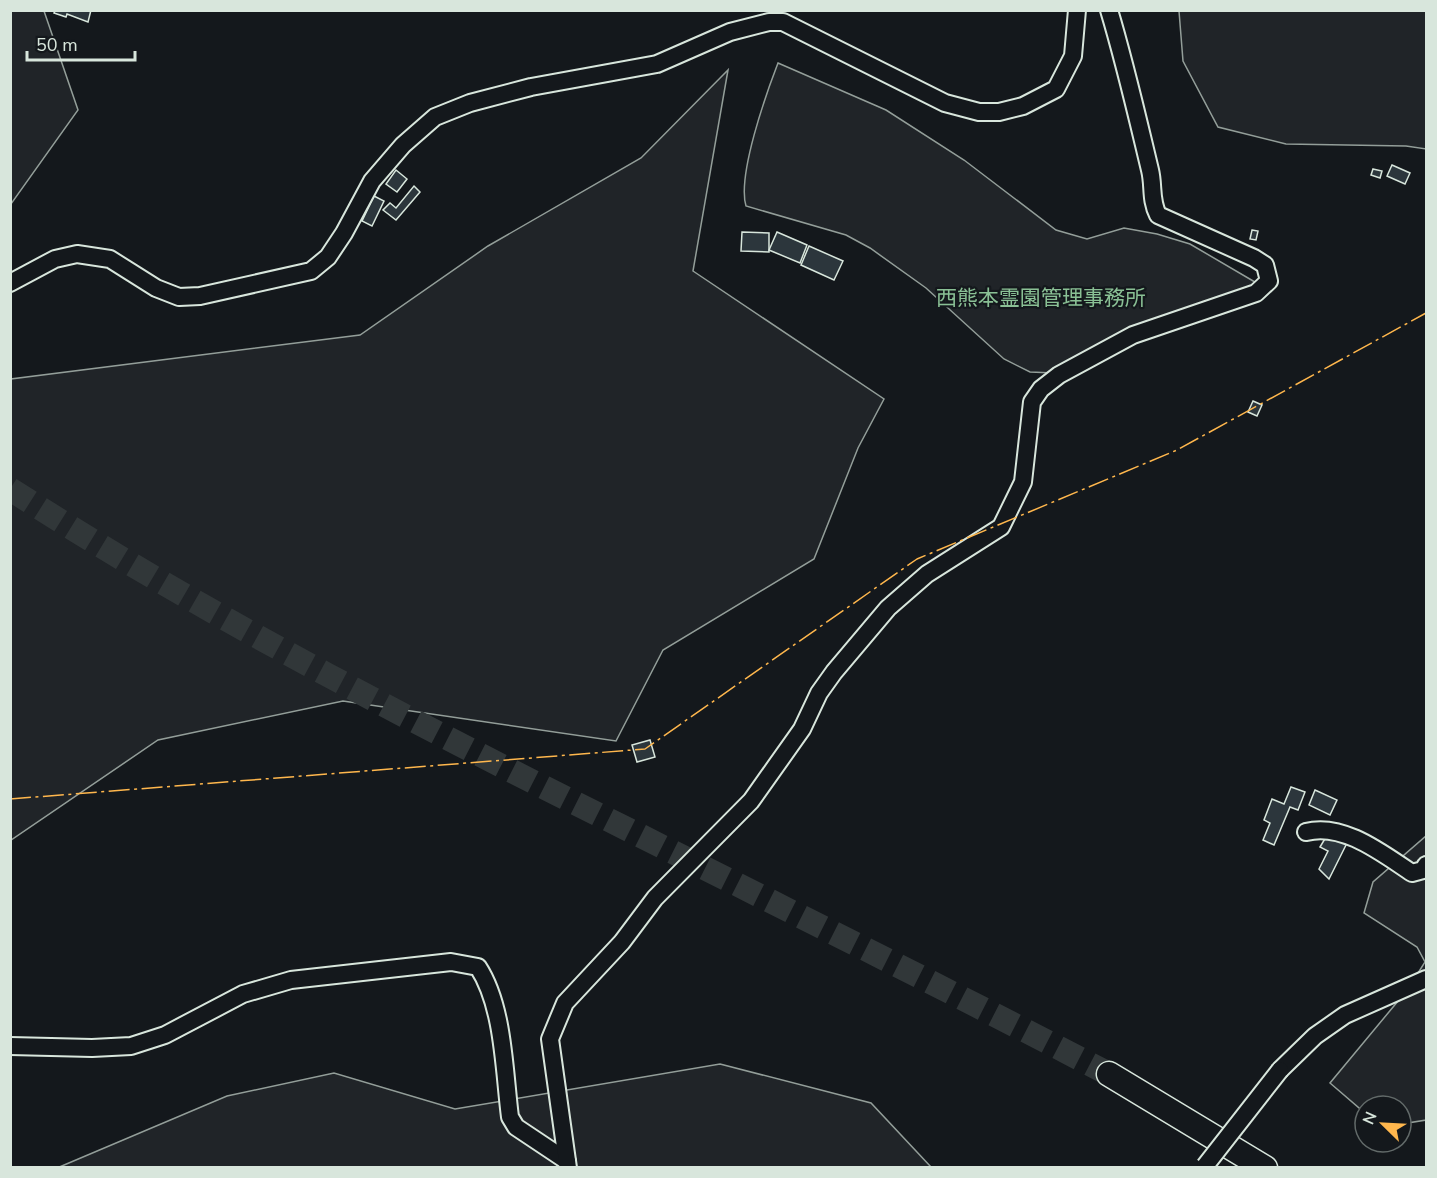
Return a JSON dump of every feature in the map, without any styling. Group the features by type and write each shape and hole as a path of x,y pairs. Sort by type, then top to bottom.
{"highway":[{"path":"1109,1074 1272,1167"},
{"path":"1234,1147 1264,1167"}],"street":[{"path":"10,283 55,260 77,254 110,259 156,288 179,297 200,296 310,271 328,257 344,234 372,181 403,145 435,117 470,103 531,87 657,64 768,16 945,103 979,112 999,112 1023,106 1056,89 1073,56 1077,10"},
{"path":"568,1164 550,1039 565,1003 622,942 655,898 751,801 802,729 819,693 888,609 927,574 1001,527 1023,482 1032,402 1041,389 1059,375 1133,335 1256,293 1269,281 1265,265 1254,258 1158,215 1152,202 1151,174 1130,78 1109,10"},
{"path":"1306,832 1316,829 1335,832 1363,842 1412,873 1423,870 1426,865"},
{"path":"10,1046 92,1048 131,1046 165,1035 243,994 291,981 451,962 478,968 489,984 495,1005 510,1118 516,1127 568,1164"},
{"path":"1205,1167 1280,1070 1315,1036 1346,1015 1426,979"}],"green space":[{"path":"11,10 44,11 78,110 11,204"},
{"path":"1179,11 1426,11 1426,149 1406,146 1286,144 1218,127 1183,61"},
{"name":"西熊本霊園管理事務所","path":"778,63 886,110 964,160 1056,230 1087,239 1124,228 1157,234 1190,244 1260,285 1054,373 1030,372 1004,359 926,288 870,248 846,235 746,206 744,193 749,156 760,114"},
{"path":"728,70 693,271 884,399 858,448 814,559 663,650 616,741 343,701 158,740 11,840 11,379 360,335 488,246 641,158"},
{"path":"1426,836 1426,1120 1413,1122 1413,1094 1353,1094 1353,1103 1330,1083 1408,989 1425,962 1417,947 1364,913 1373,882"},
{"path":"720,1064 871,1103 931,1167 57,1168 227,1096 334,1073 455,1109"}],"building":[{"path":"55,10 91,10 88,22 67,14 66,17 54,13"},
{"path":"1392,165 1410,173 1405,184 1387,176"},
{"path":"1373,169 1382,171 1380,178 1371,175"},
{"path":"396,170 407,179 397,192 386,184"},
{"path":"414,186 420,192 396,220 383,210 390,203 396,208"},
{"path":"374,196 384,201 372,226 362,221"},
{"path":"1252,230 1258,231 1256,240 1250,239"},
{"path":"742,232 769,233 769,252 741,251"},
{"path":"777,232 807,245 800,263 769,250"},
{"path":"809,246 843,261 834,280 801,265"},
{"path":"1253,401 1262,405 1257,416 1248,412"},
{"path":"650,740 655,757 637,762 632,745"},
{"path":"1291,787 1305,792 1298,810 1290,807 1274,845 1263,840 1270,823 1264,820 1272,799 1284,804"},
{"path":"1315,790 1337,800 1330,815 1309,805"},
{"path":"1326,837 1347,843 1329,879 1319,869 1328,851 1320,847"}],"tunnel":[{"path":"10,489 161,582 393,710 1109,1074"}],"power":[{"path":"10,799 645,749 917,559 1177,450 1426,313"}]}
